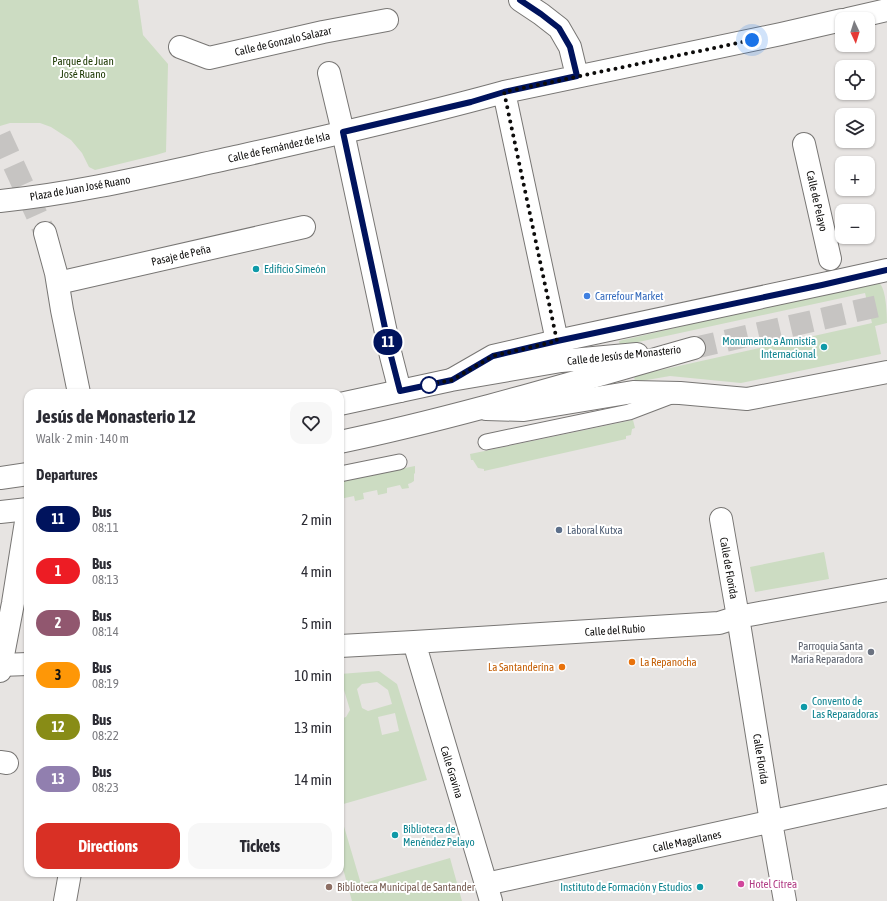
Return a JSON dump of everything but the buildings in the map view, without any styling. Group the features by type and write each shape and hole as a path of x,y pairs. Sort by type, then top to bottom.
{"street":[{"path":"520,0 559,28 570,47 577,76"},
{"path":"875,13 887,10"},
{"name":"Calle de Gonzalo Salazar","path":"180,47 209,58 322,32 387,20"},
{"name":"Calle de Fernández de Isla","path":"160,174 343,132 504,92 835,22"},
{"path":"329,73 400,391"},
{"path":"504,92 557,341"},
{"name":"Calle de Pelayo","path":"804,144 830,259"},
{"name":"Plaza de Juan José Ruano","path":"0,201 38,197 160,174"},
{"name":"Pasaje de Peña","path":"58,283 304,227"},
{"path":"45,233 58,283 78,389"},
{"name":"Calle de Jesús de Monasterio","path":"452,380 493,356 887,270"},
{"name":"Calle de Jesús de Monasterio","path":"344,403 452,380 561,361 694,348 479,409 426,423 344,441"},
{"name":"Calle de Jesús de Monasterio","path":"479,409 524,410 633,392 680,392 747,399 887,372"},
{"path":"0,478 24,475"},
{"path":"0,512 24,509"},
{"name":"Calle de Florida","path":"721,519 738,617"},
{"path":"24,534 13,603 0,667 24,664"},
{"name":"Calle del Rubio","path":"344,646 719,623 738,617 887,590"},
{"name":"Calle Florida","path":"738,617 785,901"},
{"name":"Calle Gravina","path":"414,642 489,893"},
{"name":"Calle Magallanes","path":"489,893 771,822 887,796"},
{"path":"65,901 69,877"}],"lane":[{"path":"486,442 629,412 680,392"},
{"path":"344,473 399,462"}],"green space":[{"name":"Parque de Juan José Ruano","path":"0,0 138,0 143,35 168,64 166,152 95,170 89,167 82,153 71,140 51,127 40,123 10,123 0,126"},
{"path":"874,281 879,283 882,287 885,297 887,323 875,326 881,354 741,383 670,376 635,382 634,376 872,323 865,293 620,346 619,341"},
{"path":"633,420 635,428 632,429 631,435 626,436 626,439 484,471 484,469 478,468 473,460 471,460 470,454"},
{"path":"415,466 414,481 408,484 409,488 402,489 400,485 387,488 387,493 378,495 377,490 363,493 364,499 355,501 354,496 344,498 344,480"},
{"path":"824,552 829,579 755,592 750,567"},
{"path":"379,671 397,684 427,780 344,804 344,718 350,710 344,690 344,674","holes":["377,682 388,690 392,704 368,711 362,708 357,689 362,684","395,713 399,731 382,735 378,717"]},
{"path":"344,827 361,884 450,858 462,901 352,901 344,872"}],"tunnel":[{"path":"0,135 45,233"},
{"path":"694,348 887,304"}],"bus line":[{"name":"11","path":"520,0 559,28 570,47 577,76 504,92 471,102 343,132 391,356 400,391 452,380 493,356 887,270"}],"place":[{"name":"Edificio Simeón","path":"256,269"},
{"name":"Carrefour Market","path":"587,296"},
{"name":"Monumento a Amnistía Internacional","path":"824,347"},
{"name":"Laboral Kutxa","path":"559,530"},
{"name":"Parroquia Santa María Reparadora","path":"871,652"},
{"name":"La Repanocha","path":"632,662"},
{"name":"La Santanderína","path":"562,667"},
{"name":"Convento de Las Reparadoras","path":"804,707"},
{"name":"Biblioteca de Menéndez Pelayo","path":"395,835"},
{"name":"Hotel Citrea","path":"741,884"},
{"name":"Biblioteca Municipal de Santander","path":"329,887"},
{"name":"Instituto de Formación y Estudios","path":"700,887"}],"route":[{"path":"429,385 426,385 452,380 493,356 557,341 504,92 752,40"}]}
